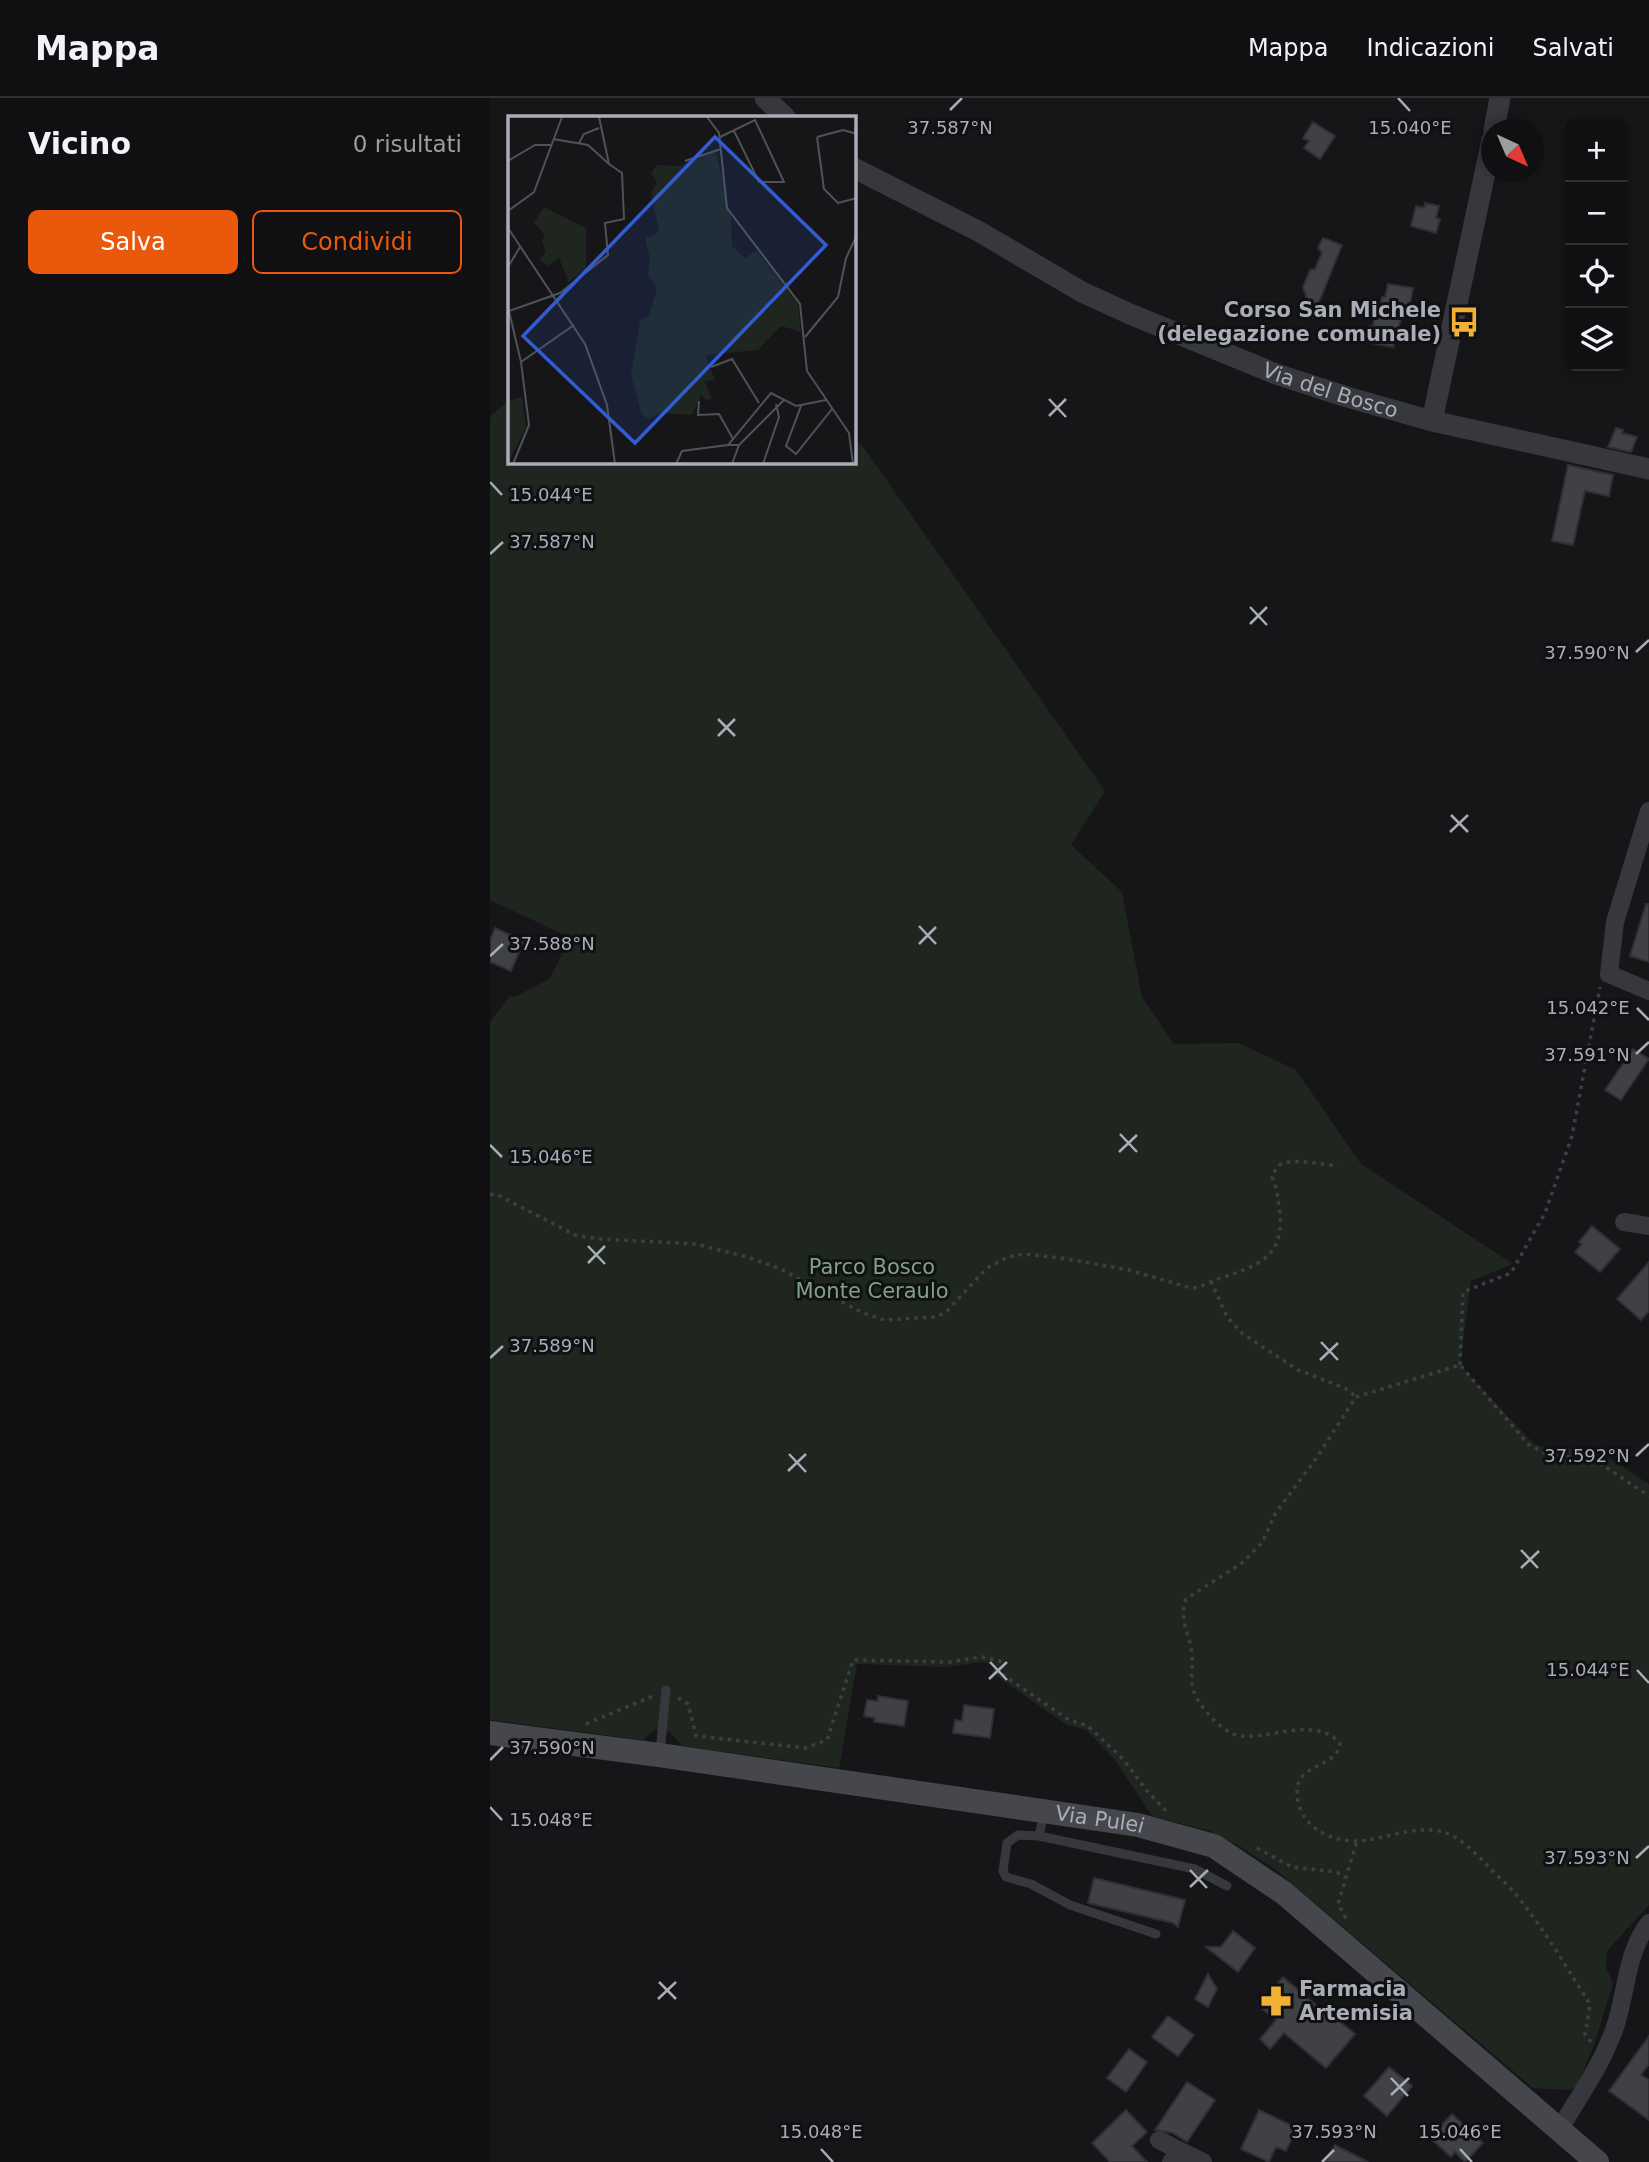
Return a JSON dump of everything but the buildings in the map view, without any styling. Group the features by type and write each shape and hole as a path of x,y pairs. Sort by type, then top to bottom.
{"main road":[{"name":"Via Pulei","path":"490,1733 1138,1825 1214,1846 1284,1893 1597,2162"}],"street":[{"path":"765,98 784,116"},
{"path":"1496,119 1500,98"},
{"name":"Via del Bosco","path":"856,169 978,231 1082,292 1276,374 1432,421 1649,469"},
{"path":"1432,421 1483,182"},
{"path":"1649,811 1615,922 1609,974 1649,991"},
{"path":"1624,1222 1649,1226"},
{"path":"1559,2130 1578,2101 1614,2029 1632,1955 1649,1923"},
{"path":"1158,2140 1177,2157 1203,2162"}],"lane":[{"path":"659,1755 666,1690"},
{"path":"1040,1836 1044,1811"},
{"path":"1156,1934 1070,1905 1031,1884 1006,1877 1003,1871 1007,1843 1018,1835 1040,1836 1195,1869 1227,1886"}],"path":[{"path":"1609,974 1601,983 1572,1136 1545,1213 1511,1273 1463,1292 1460,1365 1528,1444 1550,1456 1592,1458 1649,1496"},
{"path":"490,1194 498,1195 575,1235 599,1239 696,1244 747,1257 781,1269 861,1312 884,1320 936,1317 946,1312 987,1268 1008,1257 1024,1254 1129,1270 1191,1288 1201,1288 1211,1281 1254,1266 1263,1260 1278,1242 1281,1231 1277,1187 1272,1177 1277,1167 1293,1161 1338,1166"},
{"path":"1211,1281 1220,1306 1235,1327 1298,1370 1345,1388 1356,1397"},
{"path":"1460,1365 1356,1397 1315,1461 1275,1514 1262,1543 1242,1563 1186,1599 1182,1616 1191,1642 1192,1687 1199,1702 1220,1726 1241,1736 1315,1731 1340,1742 1333,1757 1303,1775 1297,1786 1298,1801 1307,1821 1315,1830 1325,1835 1357,1841 1430,1828 1446,1832 1468,1846 1521,1900 1540,1928 1590,2004 1585,2035 1594,2045 1604,2050"},
{"path":"583,1724 666,1690 688,1704 696,1736 805,1748 827,1740 853,1660 949,1662 982,1657 1000,1661 999,1672 1069,1720 1088,1726 1123,1759 1167,1811"},
{"path":"1332,1934 1345,1917 1338,1904 1357,1841"},
{"path":"1248,1843 1292,1867 1337,1871 1345,1878"}],"green space":[{"name":"Parco Bosco Monte Ceraulo","path":"508,401 508,464 856,464 856,442 862,445 1105,791 1071,845 1122,892 1142,997 1174,1044 1239,1043 1296,1070 1361,1164 1513,1264 1471,1281 1460,1365 1534,1444 1551,1448 1597,1450 1649,1484 1649,1905 1607,1951 1606,1967 1613,1984 1594,2045 1577,2086 1569,2090 1533,2088 1276,1870 1210,1831 1152,1816 1116,1761 1086,1730 1067,1725 992,1673 995,1665 982,1662 947,1667 857,1664 839,1768 682,1746 670,1732 654,1730 643,1740 490,1720 490,1022 510,996 515,997 549,979 571,938 490,900 490,417"}],"place":[{"name":"Corso San Michele (delegazione comunale)","path":"1464,322"},
{"name":"Farmacia Artemisia","path":"1276,2001"}]}
